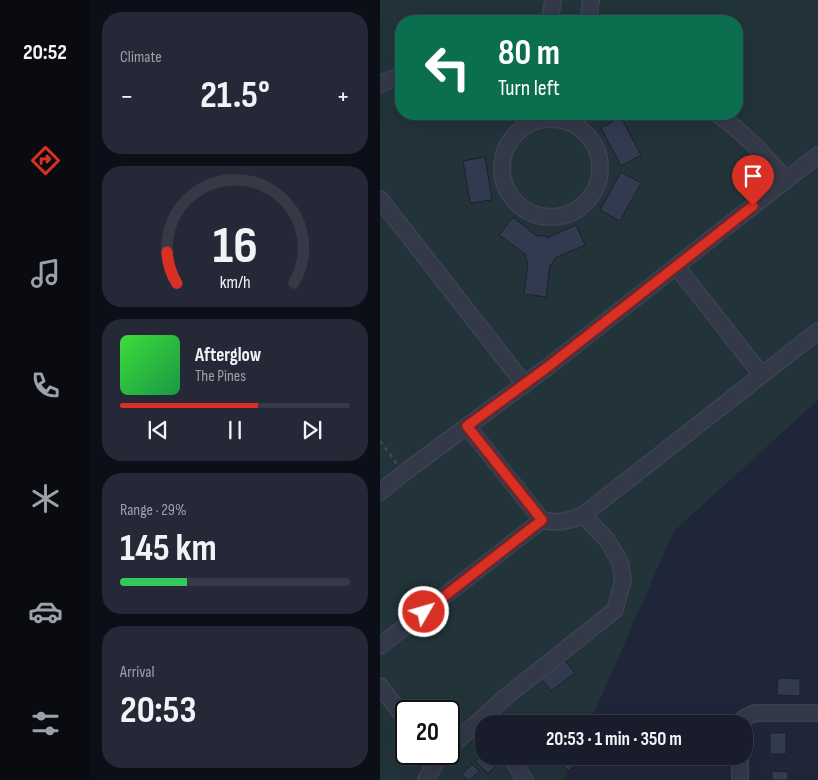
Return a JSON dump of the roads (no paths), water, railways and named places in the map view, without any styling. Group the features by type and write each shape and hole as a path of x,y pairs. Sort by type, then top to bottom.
{"street":[{"path":"551,15 553,0"},
{"path":"589,15 591,0"},
{"path":"380,84 395,78"},
{"path":"533,120 511,139 504,152 502,166 506,187 518,205 530,213 544,217 559,217 572,212 584,204 593,193 598,179 600,165 597,151 590,138 578,121 569,122 561,120"},
{"path":"726,120 764,154 786,180"},
{"path":"380,492 525,385 818,155"},
{"path":"380,198 525,385"},
{"path":"676,266 761,374"},
{"path":"467,426 542,520 548,522 566,521 583,515 818,331"},
{"path":"490,715 508,695 615,610 623,580 620,562 607,540 583,515"},
{"path":"380,646 542,520"},
{"path":"380,686 395,706"},
{"path":"753,716 760,712 818,713"},
{"path":"460,740 475,730"},
{"path":"426,780 433,765"},
{"path":"516,765 525,780"},
{"path":"740,765 740,780"}]}
